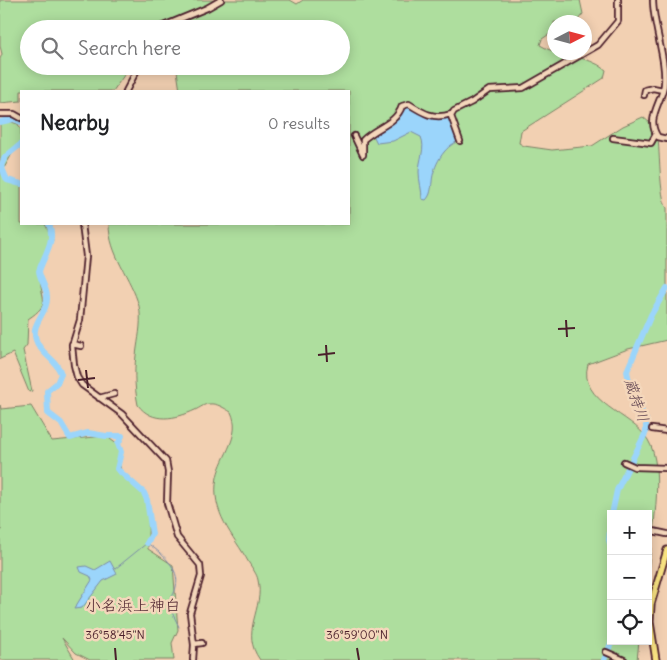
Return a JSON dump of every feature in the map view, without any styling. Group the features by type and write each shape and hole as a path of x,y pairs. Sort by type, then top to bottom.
{"main road":[{"path":"652,592 667,551"},
{"path":"651,600 650,622 656,660"}],"street":[{"path":"178,20 207,8 220,0"},
{"path":"354,136 363,155 363,140 375,129 396,118 402,106 408,104 423,114 434,117 451,114 489,90 523,88 598,45 618,20 618,0"},
{"path":"613,138 651,143 656,134 654,109 663,90 664,78 653,0"},
{"path":"127,90 134,75"},
{"path":"644,95 645,90 649,88 663,90"},
{"path":"0,114 14,114 20,117"},
{"path":"451,114 460,141"},
{"path":"656,134 667,139"},
{"path":"82,225 86,256 80,320 72,344 77,377 85,388 122,414 167,464 167,504 176,537 200,566 200,576 190,613 194,644 193,660"},
{"path":"72,344 81,346"},
{"path":"99,398 114,394"},
{"path":"652,429 667,431"},
{"path":"624,462 635,467 667,468"},
{"path":"652,531 667,534"},
{"path":"194,644 202,643"},
{"path":"606,652 624,660"}],"green space":[{"path":"0,0 290,0 297,4 303,0 580,0 582,15 547,15 547,36 542,39 540,45 547,48 547,60 587,60 606,70 604,78 521,131 519,143 524,146 552,150 592,146 623,126 643,117 657,129 662,194 667,208 667,340 628,349 588,364 587,377 591,388 598,398 631,422 648,440 656,468 656,505 652,540 652,510 607,510 607,645 639,645 637,660 260,660 254,649 252,639 259,591 257,578 224,523 217,502 217,477 233,437 234,421 231,412 218,405 209,404 180,416 165,418 150,415 138,405 135,369 140,311 135,295 116,256 109,225 350,225 350,90 180,90 178,75 350,75 350,20 20,20 20,75 124,75 114,90 20,90 20,101 0,103 0,59 2,54 0,46"},
{"path":"8,121 18,124 20,128 20,145 13,152 3,170 6,178 20,186 20,225 46,225 53,240 44,258 40,273 43,305 28,319 27,345 23,350 32,391 29,392 13,353 0,359 0,123"},
{"path":"0,405 1,409 31,406 52,441 106,436 118,445 121,472 140,488 148,505 148,549 173,565 178,630 172,643 174,660 90,660 76,653 62,638 75,660 0,660 0,531 2,530 0,530"}],"water":[{"path":"409,106 428,116 449,116 459,141 449,147 440,157 433,176 430,194 426,200 422,199 419,175 423,145 421,137 411,132 393,141 377,143 373,135 399,119 403,107"},
{"path":"110,561 117,574 103,581 82,608 74,609 92,580 90,576 81,572 79,567 86,566 95,570"}],"waterway":[{"path":"0,122 14,119 20,122"},
{"path":"20,145 5,157 1,166 7,180 20,184"},
{"path":"49,225 50,242 39,271 47,294 47,303 35,328 38,345 56,364 61,374 57,383 47,391 48,413 61,423 70,438 88,433 122,436 118,444 121,452 117,469 144,493 147,500 152,534 147,543"},
{"name":"蔵持川","path":"613,510 617,490 646,432 646,420 630,387 627,371 651,315 667,288"},
{"name":"蔵持川","path":"646,430 651,431"},
{"path":"115,569 147,543 158,551 172,567 177,580 170,605 179,627"},
{"name":"蔵持川","path":"604,660 610,645"}],"district":[{"name":"小名浜上神白","path":"133,605"}]}
